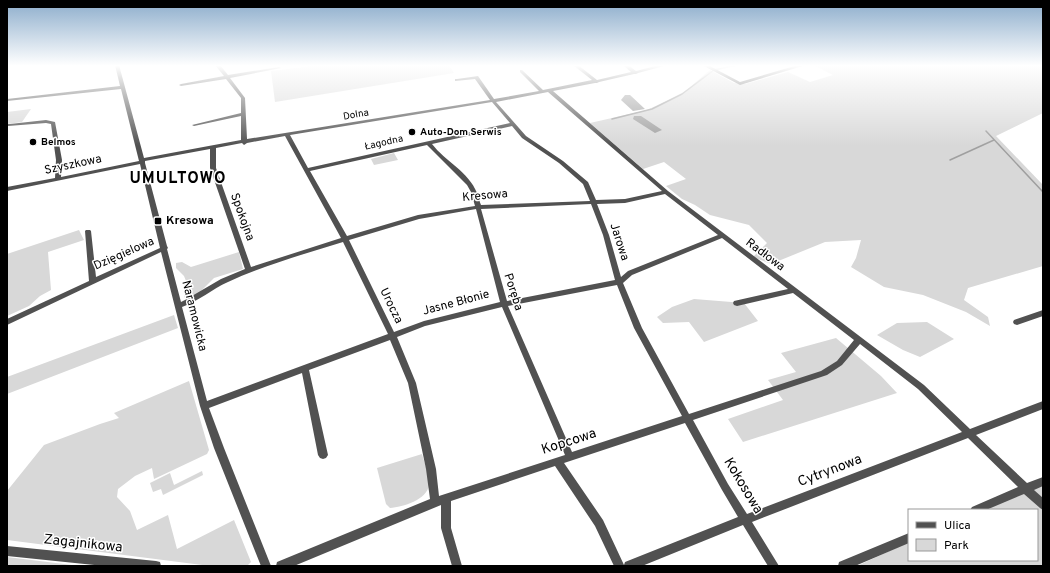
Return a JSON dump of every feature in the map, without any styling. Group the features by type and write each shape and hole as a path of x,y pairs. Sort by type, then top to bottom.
{"street":[{"path":"7,100 81,92"},
{"name":"Naramowicka","path":"125,92 204,406 266,566"},
{"path":"239,92 241,95 243,114 244,143"},
{"name":"Jarowa","path":"486,92 527,140 556,158 578,175 588,188 606,235 619,282 638,328 687,419"},
{"name":"Dolna","path":"143,161 542,92"},
{"name":"Radłowa","path":"551,92 666,192 921,387 1043,505"},
{"path":"194,125 243,114"},
{"path":"10,125 46,121 53,123 58,160 58,179"},
{"name":"Łagodna","path":"306,170 513,124"},
{"name":"Urocza","path":"287,136 345,238 392,335 412,383 431,469 435,502"},
{"name":"Poręba","path":"428,142 437,154 469,182 474,192 504,304 570,457"},
{"name":"Spokojna","path":"213,148 213,168 249,270"},
{"name":"Szyszkowa","path":"7,189 143,161"},
{"name":"Kresowa","path":"179,305 188,302 223,281 249,270 345,238 418,217 478,207 625,201 666,192"},
{"name":"Dzięgielowa","path":"88,231 93,281"},
{"path":"619,282 630,273 722,236"},
{"name":"Dzięgielowa","path":"7,322 165,248"},
{"name":"Jasne Błonie","path":"204,406 424,324 504,304 619,282"},
{"path":"738,303 794,290"},
{"path":"1017,322 1043,313"},
{"name":"Kopcowa","path":"281,566 446,498 824,373 833,369 844,359 859,340"},
{"path":"305,368 323,455"},
{"name":"Cytrynowa","path":"628,566 1043,405"},
{"name":"Kokosowa","path":"687,419 774,566"},
{"path":"557,461 595,517 620,566"},
{"path":"977,509 1043,481"},
{"path":"446,498 446,528 457,566"},
{"path":"843,566 908,538"},
{"name":"Zagajnikowa","path":"7,551 156,566"}],"green space":[{"path":"274,92 338,92 275,102"},
{"path":"685,92 1043,92 1043,113 996,136 1043,185 1043,266 968,288 964,300 988,317 990,326 966,312 923,295 884,287 851,267 856,258 861,240 825,242 771,264 753,257 767,243 749,225 710,215 695,205 682,199 666,186 686,179 664,162 643,169 590,123 647,110"},
{"path":"31,109 22,122 7,124 7,112"},
{"path":"394,153 398,160 374,165 371,159"},
{"path":"79,230 84,240 48,252 51,290 40,296 29,306 7,316 7,254"},
{"path":"239,252 243,269 214,278 201,291 191,297 185,298 184,283 186,281 184,276 176,268 176,263 182,262 191,267"},
{"path":"694,299 744,303 758,321 704,342 689,322 663,323 657,317 672,307"},
{"path":"174,315 178,328 7,394 7,377"},
{"path":"927,322 954,339 920,357 903,350 877,335 897,323"},
{"path":"836,338 881,376 897,393 743,442 728,419 783,400 768,380 796,372 781,353"},
{"path":"189,381 209,450 207,454 154,479 152,468 135,476 118,489 117,497 130,511 137,530 168,515 177,549 234,520 251,562 247,566 210,566 7,540 7,491 44,445 119,418 114,413"},
{"path":"422,454 429,477 429,485 427,490 424,495 414,502 390,508 386,504 377,468"},
{"path":"202,471 203,475 163,495 161,489 153,492 150,483 170,473 174,485"},
{"path":"1043,481 1043,566 857,566 908,542 908,561 1038,561 1038,509 981,509"},
{"path":"7,557 80,566 7,566"}],"shaded area":[{"path":"625,95 630,95 645,109 633,111 621,100"},
{"path":"634,116 641,116 662,130 655,133 633,119"}],"waterway":[{"path":"612,119 652,109 685,92"},
{"path":"986,131 1043,192"},
{"path":"950,160 994,140"}],"place":[{"name":"Auto-Dom Serwis","path":"412,132"},
{"name":"Belmos","path":"33,142"},
{"name":"Kresowa","path":"158,221"}],"district":[{"name":"UMULTOWO","path":"178,179"}]}
